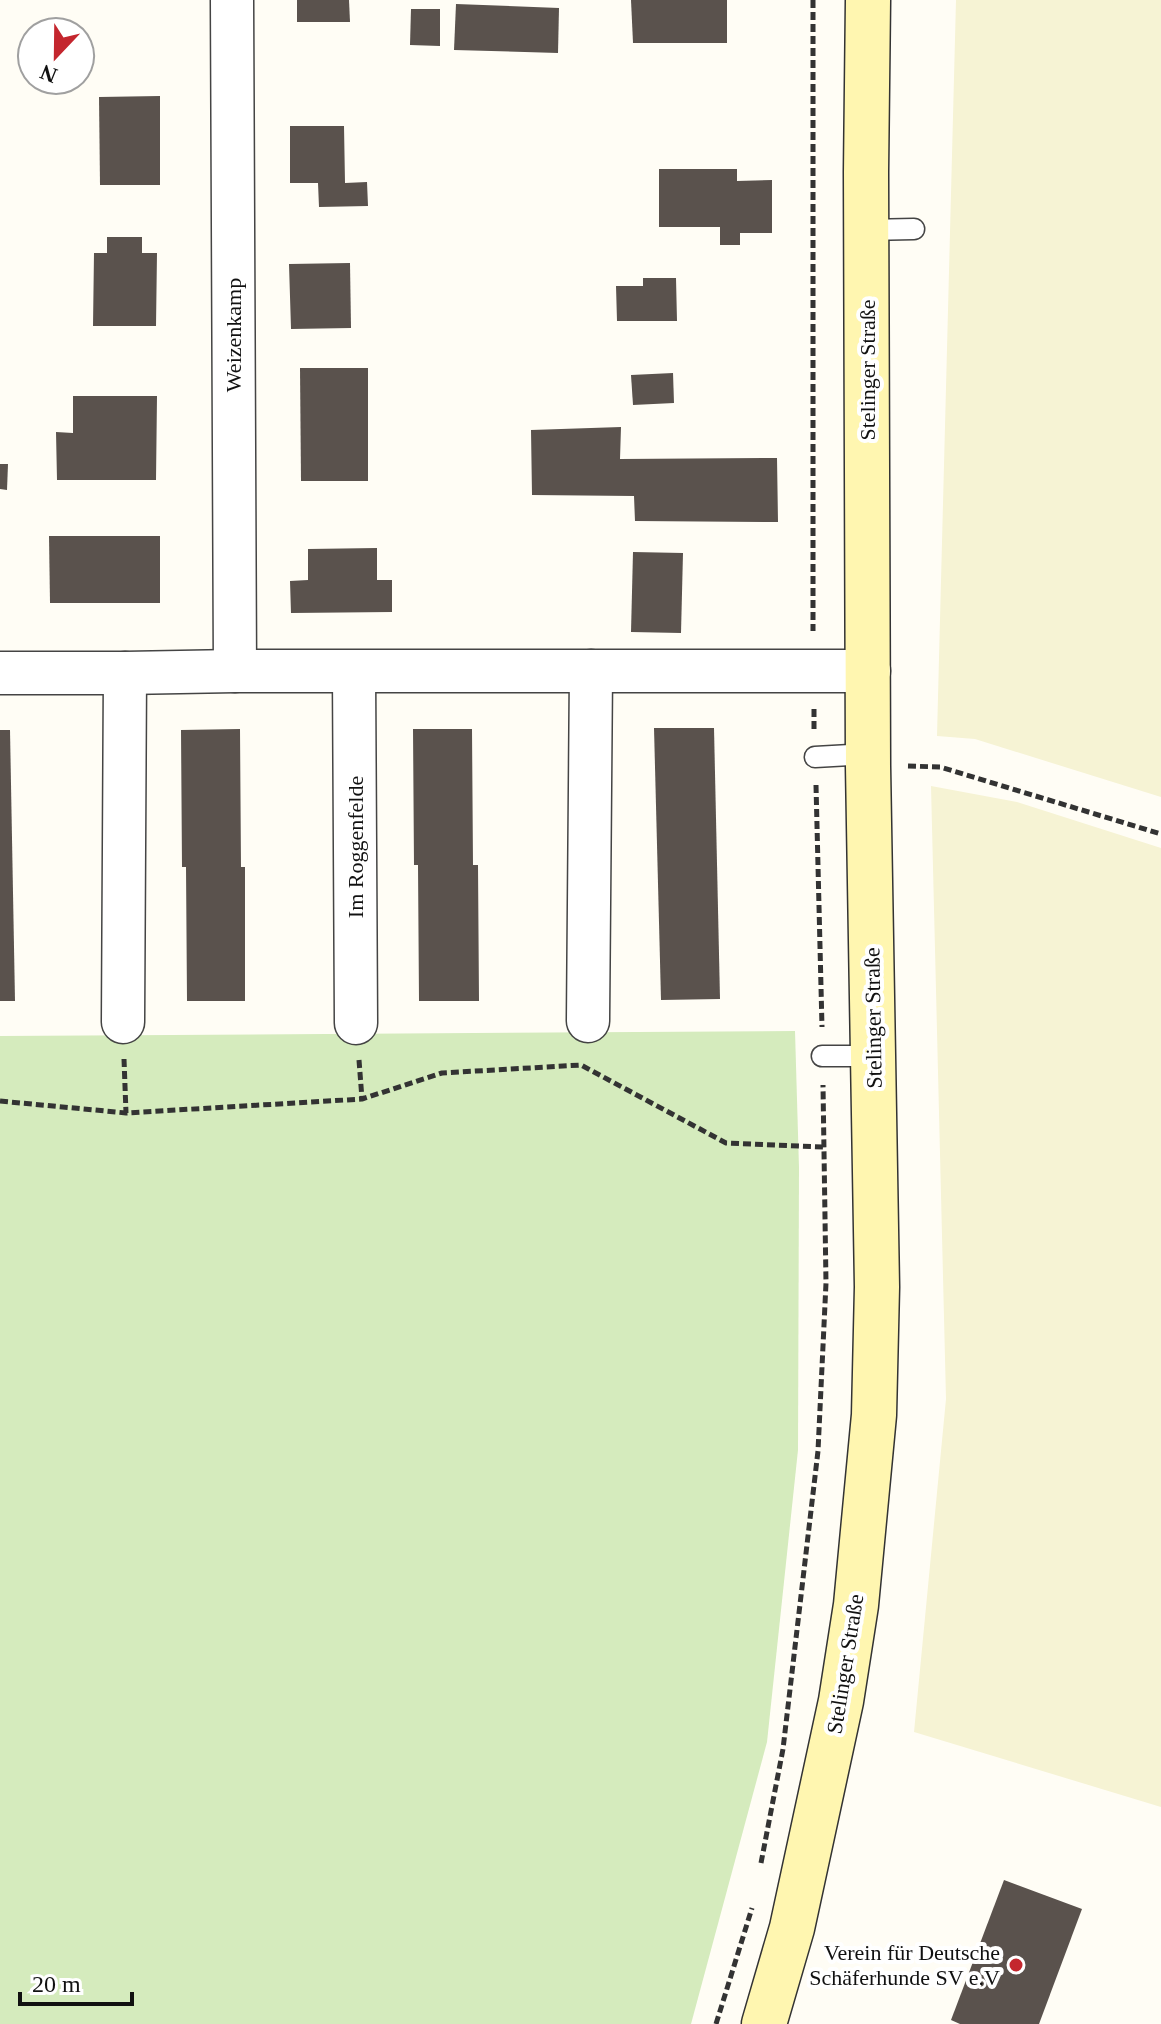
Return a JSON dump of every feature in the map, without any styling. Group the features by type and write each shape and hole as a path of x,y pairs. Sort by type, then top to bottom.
{"main road":[{"name":"Stelinger Straße","path":"764,2024 792,1928 841,1701 856,1605 874,1415 877,1287 868,760 868,0"}],"street":[{"name":"Weizenkamp","path":"232,0 235,671"},
{"path":"588,1021 591,671"},
{"path":"0,673 869,671"},
{"name":"Im Roggenfelde","path":"354,672 356,1023"},
{"path":"123,1022 125,673"}],"lane":[{"path":"866,230 914,229"},
{"path":"815,757 868,760"},
{"path":"822,1056 874,1056"}],"path":[{"path":"759,1870 783,1749 818,1451 826,1283 813,671 813,0"},
{"path":"868,760 940,767 1161,834"},
{"path":"123,1022 126,1113"},
{"path":"0,1101 126,1113 362,1099 442,1073 581,1065 726,1143 824,1147"},
{"path":"716,2024 754,1900"}],"shaded area":[{"path":"956,0 1161,0 1161,797 975,739 937,736"},
{"path":"931,786 1017,802 1161,848 1161,1807 914,1732 946,1399"}],"green space":[{"path":"795,1031 799,1168 798,1450 767,1742 691,2024 0,2024 0,1036"}],"building":[{"path":"297,0 349,0 350,22 297,22"},
{"path":"631,0 727,0 727,43 633,43"},
{"path":"456,4 559,8 558,53 454,50"},
{"path":"411,9 440,9 440,46 410,45"},
{"path":"160,96 160,185 100,185 99,97"},
{"path":"290,126 344,126 345,183 367,182 368,206 319,207 318,183 290,183"},
{"path":"659,169 737,169 737,181 772,180 772,233 740,233 740,245 720,245 720,227 659,227"},
{"path":"107,237 142,237 142,253 157,253 156,326 93,326 94,253 107,253"},
{"path":"350,263 351,328 291,329 289,264"},
{"path":"643,278 676,278 677,321 617,321 616,286 643,286"},
{"path":"300,368 368,368 368,481 301,481"},
{"path":"673,373 674,403 633,405 631,375"},
{"path":"73,396 157,396 156,480 57,480 56,432 73,433"},
{"path":"621,427 620,459 777,458 778,522 635,521 634,496 532,495 531,430"},
{"path":"0,464 8,464 7,490 0,489"},
{"path":"49,536 160,536 160,603 50,603"},
{"path":"377,548 377,580 392,580 392,612 291,613 290,581 308,580 308,549"},
{"path":"633,552 683,553 681,633 631,632"},
{"path":"654,728 714,728 720,999 661,1000"},
{"path":"240,729 241,867 245,867 245,1001 187,1001 181,730"},
{"path":"413,729 472,729 473,865 478,865 479,1001 419,1001"},
{"path":"0,730 10,730 15,1001 0,1001"},
{"name":"Verein für Deutsche Schäferhunde SV e.V","path":"1004,1880 1082,1909 1039,2024 960,2024 951,2020"}],"place":[{"name":"Verein für Deutsche Schäferhunde SV e.V","path":"1016,1965"}]}
